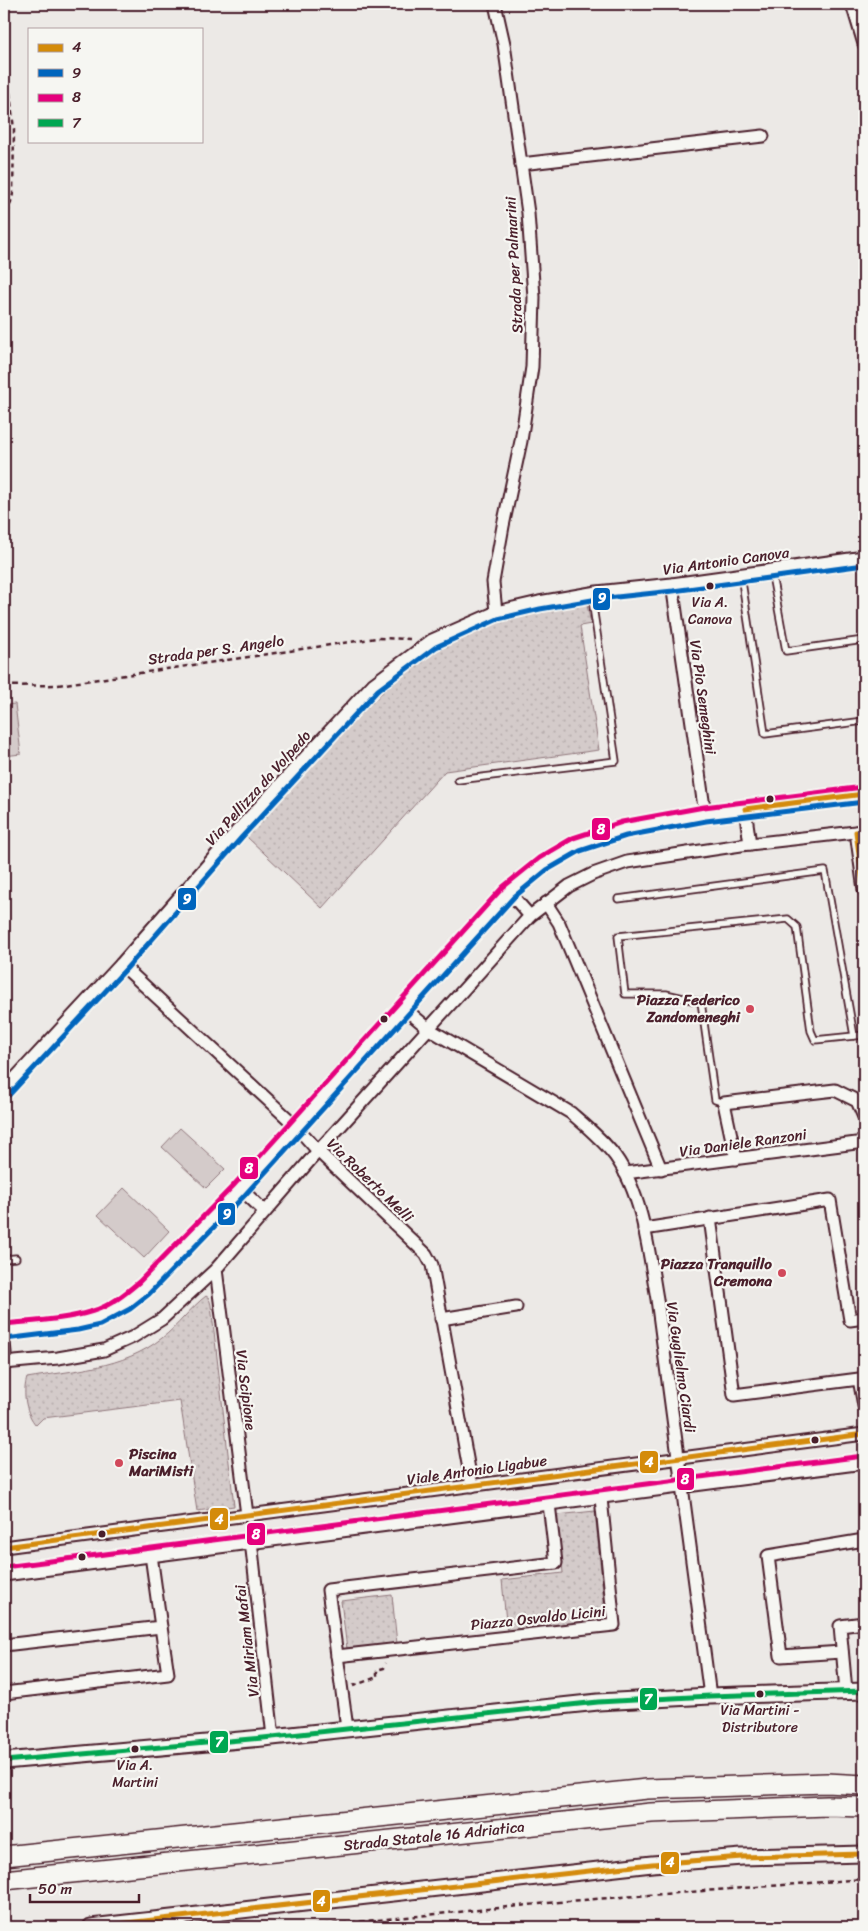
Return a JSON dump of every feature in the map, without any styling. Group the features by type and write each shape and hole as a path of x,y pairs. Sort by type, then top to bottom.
{"highway":[{"name":"Strada Statale 16 Adriatica","path":"4,1856 647,1789 827,1783 864,1785"},
{"name":"Strada Statale 16 Adriatica","path":"4,1880 650,1813 828,1806 864,1807"}],"street":[{"name":"Strada per Palmarini","path":"495,4 504,44 528,213 534,297 532,367 521,441 493,582 496,612"},
{"path":"852,4 864,44"},
{"path":"521,164 763,136"},
{"name":"Via Antonio Canova","path":"591,593 672,584 864,557"},
{"name":"Via Pio Semeghini","path":"672,584 705,814"},
{"name":"Via Pellizza da Volpedo","path":"4,1090 121,964 236,832 373,684 432,640 496,612 591,593"},
{"path":"4,1332 77,1323 97,1318 126,1303 144,1288 240,1188 509,892 543,864 577,844 624,829 705,814 864,794"},
{"path":"745,809 750,844"},
{"path":"4,1342 5,1363 58,1358 104,1350 133,1337 162,1318 216,1269 318,1151 530,916 568,886 593,874 627,862 750,844 860,831 864,890"},
{"path":"509,892 530,916"},
{"path":"546,903 559,923 661,1169"},
{"name":"Via Roberto Melli","path":"121,964 296,1126 318,1151 426,1254 432,1264 472,1486"},
{"name":"Via Guglielmo Ciardi","path":"404,1008 429,1029 571,1113 614,1155 633,1189 644,1229 657,1299 710,1696"},
{"path":"736,1159 724,1103 835,1090 857,1101 864,1117"},
{"name":"Via Daniele Ranzoni","path":"625,1173 864,1142"},
{"path":"240,1188 265,1212"},
{"path":"644,1229 830,1200 850,1320 864,1318"},
{"path":"710,1218 734,1395 859,1379 864,1406"},
{"name":"Via Scipione","path":"216,1269 247,1515"},
{"path":"442,1319 516,1307"},
{"name":"Viale Antonio Ligabue","path":"4,1547 864,1434"},
{"path":"4,1575 251,1541 682,1488 864,1463"},
{"name":"Piazza Osvaldo Licini","path":"337,1656 614,1625 601,1498"},
{"path":"347,1728 328,1590 556,1564 548,1504"},
{"path":"842,1652 781,1656 768,1556 864,1540"},
{"name":"Via Miriam Mafai","path":"251,1541 274,1737"},
{"path":"4,1693 168,1674 152,1555"},
{"path":"846,1691 840,1626 864,1622"},
{"path":"4,1645 161,1627"},
{"path":"4,1761 274,1737 598,1702 864,1691"},
{"path":"92,1927 652,1864 742,1857 864,1854"}],"lane":[{"path":"771,570 786,651 864,640"},
{"path":"741,574 765,734 864,721"},
{"path":"458,780 616,760 591,593"},
{"path":"618,899 825,871 854,1036"},
{"path":"724,1103 715,1100 701,1002 666,994 625,994 618,936 788,919 797,927 811,1031 815,1040 864,1035"},
{"path":"4,1259 16,1258"}],"path":[{"path":"4,40 14,130 13,194 4,228"},
{"name":"Strada per S. Angelo","path":"4,686 58,685 377,638 432,640"},
{"path":"342,1690 376,1677 377,1670 384,1668 390,1650"},
{"path":"306,1927 569,1901 864,1880"}],"shaded area":[{"path":"587,605 591,624 580,626 599,750 445,771 322,908 247,837 366,708 394,681 432,652 464,636 502,621 541,610"},
{"path":"15,704 21,754 4,756 4,705"},
{"path":"180,1128 225,1169 206,1188 162,1147"},
{"path":"124,1188 169,1231 144,1258 98,1215"},
{"path":"206,1296 209,1298 211,1305 234,1506 197,1511 180,1401 43,1418 36,1425 27,1409 25,1390 27,1378 97,1367 131,1356 147,1348 168,1333"},
{"path":"595,1511 606,1622 507,1632 502,1580 563,1573 557,1515"},
{"path":"392,1595 397,1644 347,1649 341,1601"}],"transit line":[{"name":"9","path":"9,1095 126,969 242,837 378,690 436,647 498,619 540,609 598,599 673,591 864,565"},
{"name":"8","path":"4,1324 60,1318 93,1311 111,1303 139,1282 233,1186 503,887 539,858 573,838 622,822 704,807 863,787"},
{"name":"4","path":"745,809 864,794"},
{"name":"9","path":"5,1339 78,1330 100,1325 130,1309 149,1294 244,1196 514,897 547,870 580,851 626,836 706,821 864,802"},
{"name":"4","path":"856,832 864,890"},
{"name":"4","path":"4,1547 864,1434"},
{"name":"8","path":"4,1567 863,1456"},
{"name":"7","path":"4,1761 263,1738 598,1702 864,1691"},
{"name":"4","path":"91,1927 652,1864 742,1857 864,1854"}],"place":[{"name":"Via A. Canova","path":"710,586"},
{"name":"Piazza Federico Zandomeneghi","path":"750,1009"},
{"name":"Piazza Tranquillo Cremona","path":"782,1273"},
{"name":"Piscina MariMisti","path":"119,1463"},
{"name":"Via Martini - Distributore","path":"760,1694"},
{"name":"Via A. Martini","path":"135,1749"}]}
